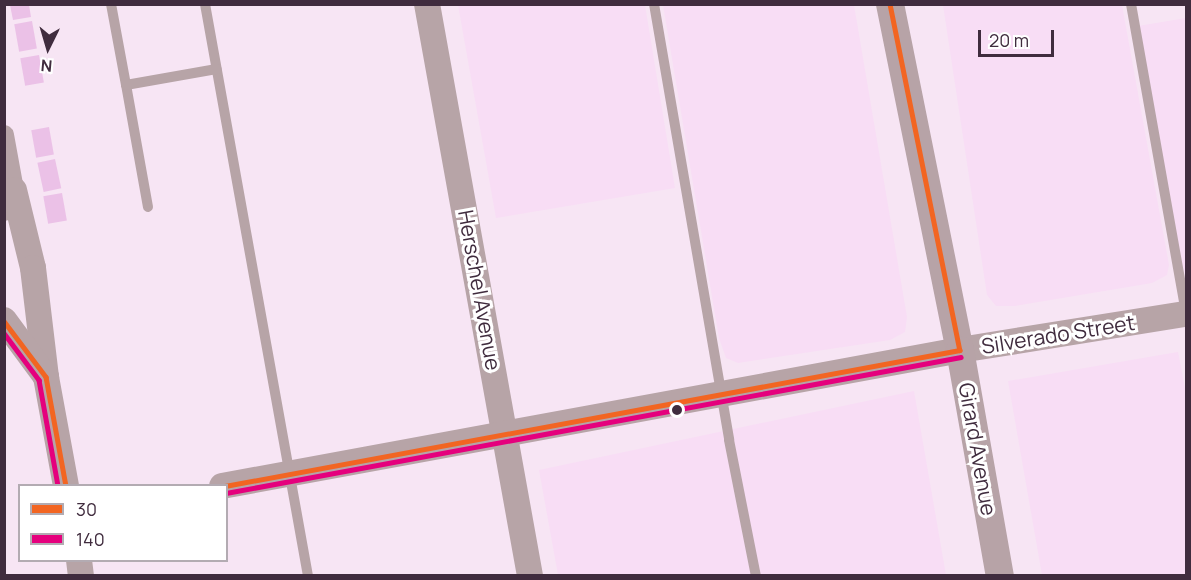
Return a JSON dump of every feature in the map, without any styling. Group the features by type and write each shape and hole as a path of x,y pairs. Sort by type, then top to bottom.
{"main road":[{"name":"Girard Avenue","path":"890,4 960,350 1000,576"}],"street":[{"name":"Herschel Avenue","path":"427,4 530,576"},
{"path":"4,135 9,201 25,222 46,377 66,484"},
{"name":"Silverado Street","path":"228,485 721,397 960,350 1186,315"},
{"path":"4,320 46,377"}],"lane":[{"path":"111,4 148,207"},
{"path":"206,4 308,576"},
{"path":"654,4 721,397 756,576"},
{"path":"1131,4 1186,315"},
{"path":"126,85 217,69"}],"shaded area":[{"path":"10,5 29,5 31,17 13,20"},
{"path":"458,5 645,5 675,188 496,218"},
{"path":"663,5 854,5 907,317 905,332 890,340 738,363 726,358 719,338"},
{"path":"943,5 1122,5 1169,265 1167,275 1152,283 1015,306 996,306 987,295"},
{"path":"1186,18 1186,277 1174,234 1138,26"},
{"path":"32,21 37,49 19,52 14,24"},
{"path":"39,55 44,83 25,86 20,58"},
{"path":"49,127 54,155 36,158 31,130"},
{"path":"55,159 61,188 44,192 37,163"},
{"path":"62,193 67,221 48,224 43,196"},
{"path":"1178,352 1186,393 1186,575 1042,575 1008,381"},
{"path":"914,391 946,575 558,575 539,470"}],"transit line":[{"name":"30","path":"890,4 960,350"},
{"name":"30","path":"4,321 46,377 66,484"},
{"name":"140","path":"4,333 39,380 58,484"},
{"name":"30","path":"228,485 960,350"},
{"name":"140","path":"228,493 961,357"}]}
